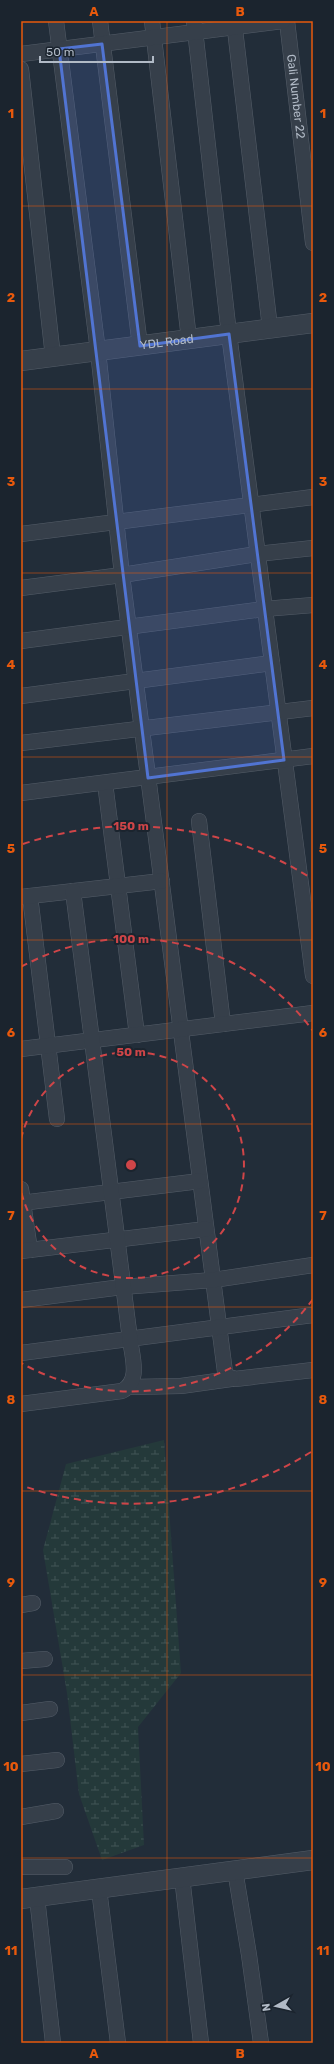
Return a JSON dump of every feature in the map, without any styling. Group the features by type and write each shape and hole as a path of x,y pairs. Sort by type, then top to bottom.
{"street":[{"path":"56,21 98,351 122,575 206,1229 225,1372 231,1379"},
{"path":"100,21 140,346"},
{"path":"152,21 190,339"},
{"path":"21,54 154,37 195,26 283,21"},
{"name":"Gali Number 22","path":"287,21 313,243"},
{"path":"234,24 270,328"},
{"path":"195,26 229,334 284,760 308,903 313,976"},
{"path":"21,69 53,357"},
{"name":"YDL Road","path":"21,361 313,323"},
{"path":"21,534 313,497"},
{"path":"21,588 122,575 257,554 313,548"},
{"path":"21,640 264,609 313,605"},
{"path":"21,696 272,663"},
{"path":"21,743 142,727 313,708"},
{"path":"21,793 313,756"},
{"path":"105,783 137,1035"},
{"path":"199,821 223,1024"},
{"path":"57,1120 48,1046 26,897 162,881"},
{"path":"73,891 112,1192 122,1287 134,1371 130,1387"},
{"path":"21,1049 313,1013"},
{"path":"200,1181 112,1192 22,1199 25,1251 206,1229"},
{"path":"21,1300 122,1287 213,1280 313,1265"},
{"path":"21,1353 313,1315"},
{"path":"21,1404 122,1391 130,1387 181,1386 231,1379 277,1376 313,1370"},
{"path":"21,1662 46,1659"},
{"path":"21,1713 50,1709"},
{"path":"21,1764 57,1760"},
{"path":"21,1817 56,1811"},
{"path":"53,2043 29,1898 235,1870 313,1864"},
{"path":"21,1867 66,1867"},
{"path":"235,1870 249,1954 261,2043"},
{"path":"182,1878 202,2043"},
{"path":"98,1889 118,2043"}],"highlighted area":[{"path":"102,44 140,346 229,334 284,760 148,778 59,49"}],"green space":[{"path":"164,1440 181,1673 138,1727 144,1845 102,1860 79,1794 67,1693 43,1550 66,1464"}]}
